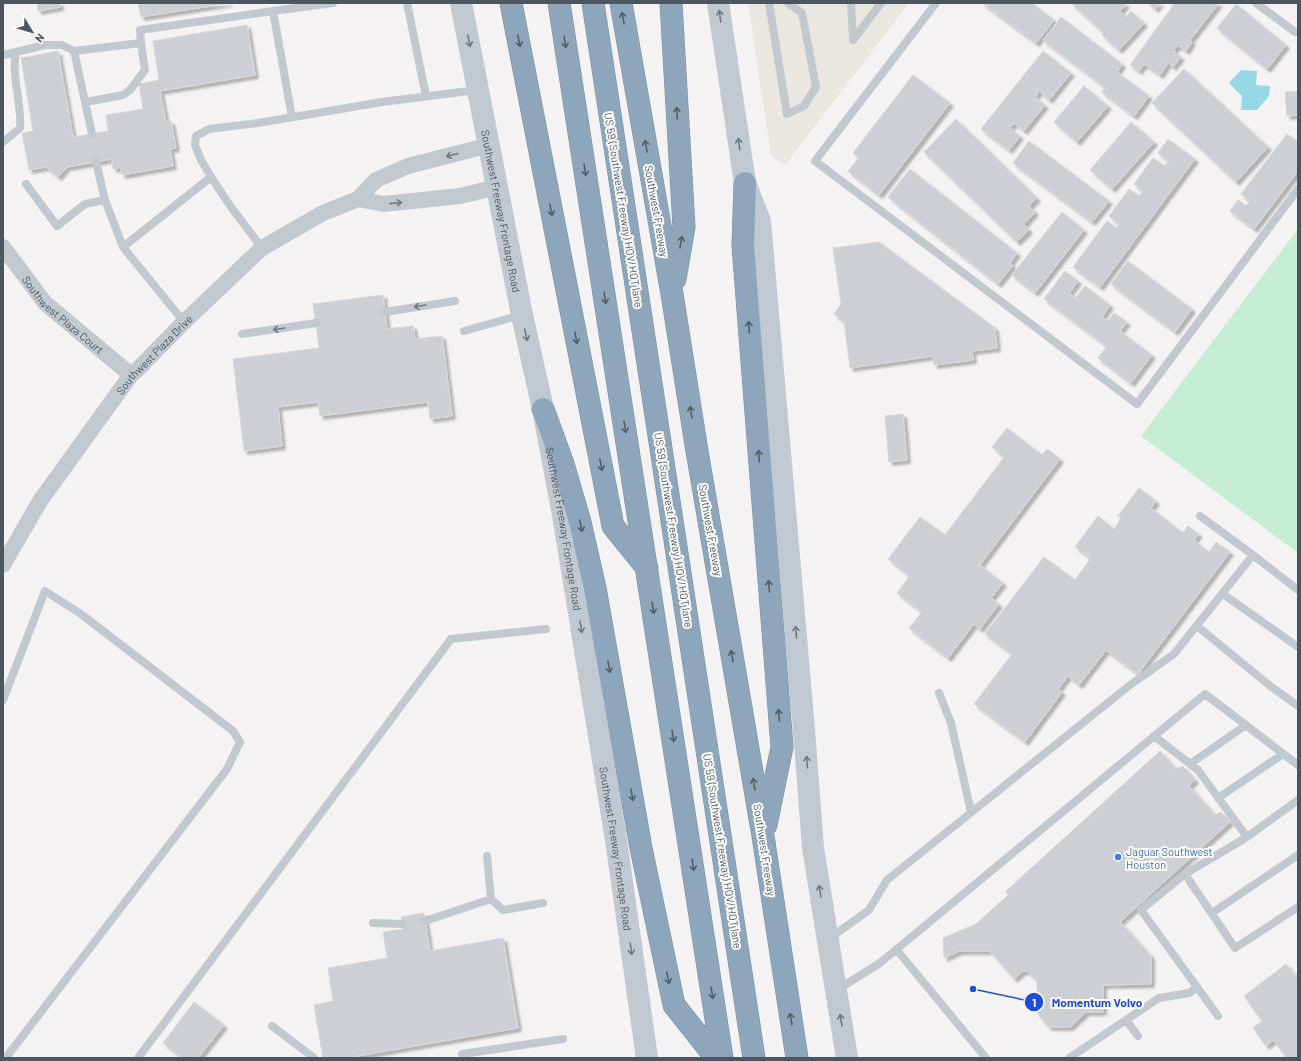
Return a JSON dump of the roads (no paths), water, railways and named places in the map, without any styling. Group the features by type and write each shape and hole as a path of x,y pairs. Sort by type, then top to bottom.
{"highway":[{"path":"511,3 613,526 647,569"},
{"path":"559,3 722,1058"},
{"name":"US 59 (Southwest Freeway) HOV/HOT lane","path":"593,3 754,1058"},
{"name":"Southwest Freeway","path":"621,3 672,294 763,836 797,1058"},
{"path":"671,3 684,227 672,294"},
{"path":"745,183 743,246 782,747 763,836"},
{"path":"543,409 563,464 584,537 595,588 642,848 674,1005 716,1058"}],"main road":[{"name":"Southwest Freeway Frontage Road","path":"461,3 563,515 608,790 647,1058"},
{"path":"718,3 745,183 760,221 813,848 847,1058"}],"street":[{"name":"Southwest Plaza Drive","path":"3,565 40,501 131,375 262,248 323,213 358,199 376,180 408,166 490,145"},
{"path":"358,199 384,204 460,196 497,187"},
{"name":"Southwest Plaza Court","path":"3,248 45,304 131,375"}],"lane":[{"path":"86,102 123,95 130,90 145,70 140,30 333,3"},
{"path":"407,3 426,96"},
{"path":"769,3 787,114 804,106 816,86 802,13 788,3"},
{"path":"851,3 853,40 881,3"},
{"path":"936,3 815,161 1137,404 1298,189"},
{"path":"1256,3 1295,32"},
{"path":"273,12 292,117"},
{"path":"3,55 45,45 62,45 74,51 141,43"},
{"path":"74,51 92,134"},
{"path":"3,142 20,128 21,116 14,64 16,52"},
{"path":"262,248 231,208 211,177 201,160 196,145 196,136 209,129 478,89"},
{"path":"96,162 105,200 124,247 146,277 184,322"},
{"path":"124,247 211,177"},
{"path":"26,184 57,226 85,204 105,200"},
{"path":"385,312 455,301"},
{"path":"464,331 522,314"},
{"path":"242,334 316,323"},
{"path":"1200,516 1298,590"},
{"path":"828,940 869,910 887,880 1130,685 1174,654 1253,556"},
{"path":"3,700 45,591 81,614 233,731 240,742 227,770 5,1055"},
{"path":"1223,594 1298,647"},
{"path":"1197,626 1269,685 1298,706"},
{"path":"138,1058 451,639 546,629"},
{"path":"939,692 950,723 971,812"},
{"path":"836,990 880,963 1205,694 1298,765"},
{"path":"1190,764 1246,725"},
{"path":"1154,736 1198,770 1247,837"},
{"path":"1218,798 1283,754"},
{"path":"1218,1016 1141,910 1185,874 1247,837 1298,800"},
{"path":"1212,913 1298,855"},
{"path":"487,856 491,899 503,910 543,903"},
{"path":"1185,874 1235,948 1298,907"},
{"path":"425,921 491,899"},
{"path":"373,923 402,924"},
{"path":"896,949 986,1058"},
{"path":"1069,1058 1159,998 1188,993 1197,987"},
{"path":"1126,1020 1138,1036"},
{"path":"272,1026 314,1058"},
{"path":"462,1054 563,1039"}],"water":[{"path":"1241,70 1257,71 1256,85 1270,86 1269,96 1257,110 1241,110 1242,96 1229,83"}],"place":[{"name":"Jaguar Southwest Houston","path":"1118,857"},
{"name":"Momentum Volvo","path":"973,989"}]}
